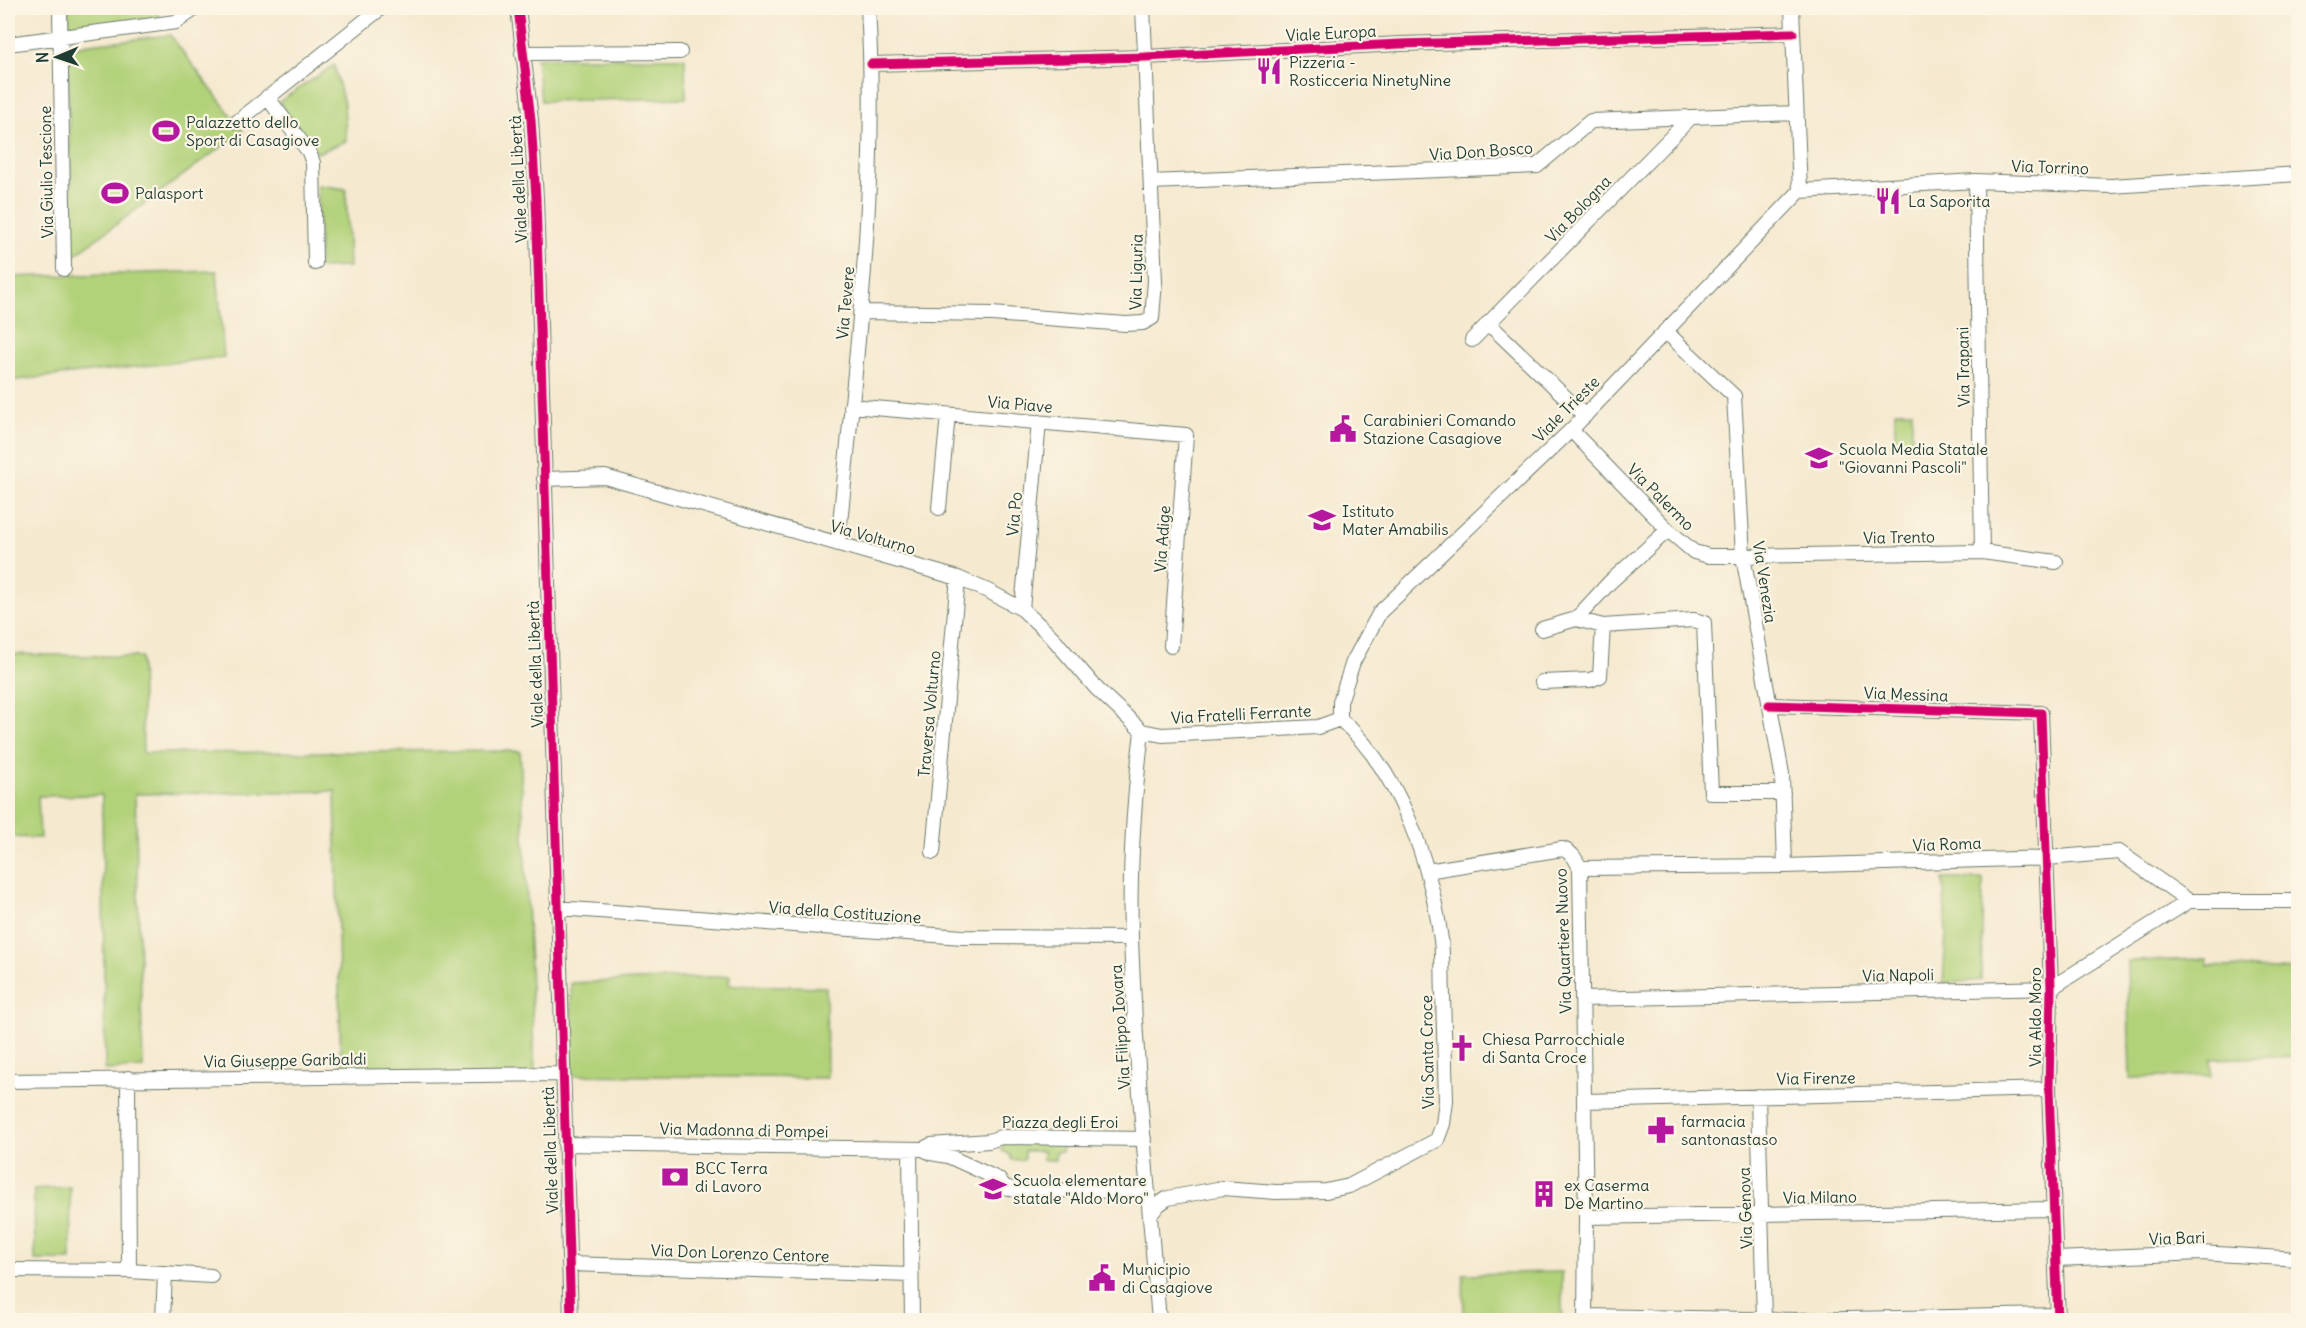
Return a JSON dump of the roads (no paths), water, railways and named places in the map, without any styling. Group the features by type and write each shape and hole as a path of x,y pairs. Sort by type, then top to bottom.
{"street":[{"name":"Via Giulio Tescione","path":"60,8 64,269"},
{"path":"8,44 176,22 196,8"},
{"path":"237,122 380,8"},
{"name":"Viale della Libertà","path":"518,8 531,120 536,198 571,1320"},
{"name":"Via Tevere","path":"838,544 862,312 869,215 871,64 868,8"},
{"name":"Via Liguria","path":"862,312 992,314 1126,324 1143,323 1152,318 1155,281 1143,8"},
{"path":"1792,8 1800,191"},
{"name":"Viale Europa","path":"871,64 1145,57 1400,44 1793,33"},
{"path":"522,53 680,52"},
{"path":"267,98 309,152 313,163 315,263"},
{"name":"Via Don Bosco","path":"1151,182 1537,166 1591,121 1796,113"},
{"name":"Via Bologna","path":"1472,340 1690,117"},
{"name":"Via Torrino","path":"1800,191 1976,181 2112,186 2298,174"},
{"name":"Via Trapani","path":"1976,181 1983,552"},
{"name":"Viale Trieste","path":"1340,719 1340,702 1353,662 1380,612 1585,416 1800,191"},
{"path":"1488,323 1585,416"},
{"name":"Via Venezia","path":"1665,331 1734,396 1743,556 1782,774 1785,866"},
{"name":"Via Piave","path":"851,406 1186,435"},
{"path":"939,508 948,415"},
{"name":"Via Po","path":"1022,609 1039,422"},
{"name":"Via Palermo","path":"1571,430 1668,530 1694,552 1709,556 1743,556"},
{"name":"Via Adige","path":"1171,646 1186,435"},
{"name":"Via Volturno","path":"544,479 605,477 958,578 1022,609 1051,636 1097,689 1142,731"},
{"path":"1576,619 1610,582 1668,530"},
{"name":"Via Trento","path":"1743,556 1983,552 2056,562"},
{"name":"Traversa Volturno","path":"933,852 958,578"},
{"path":"1542,629 1576,619 1603,626 1694,620 1704,623 1711,792 1783,792"},
{"path":"1542,682 1590,680 1600,676 1603,626"},
{"name":"Via Messina","path":"1769,705 2042,713"},
{"name":"Via Aldo Moro","path":"2042,713 2051,988 2049,1089 2058,1318"},
{"name":"Via Fratelli Ferrante","path":"1142,731 1162,735 1318,727 1340,719"},
{"name":"Via Santa Croce","path":"1150,1215 1159,1204 1168,1198 1223,1188 1276,1192 1326,1191 1349,1186 1437,1140 1443,1124 1446,1101 1442,962 1441,941 1427,871 1406,811 1388,778 1354,731 1340,719"},
{"name":"Via Filippo Iovara","path":"1142,731 1132,847 1131,938 1147,1191 1159,1320"},
{"name":"Via Quartiere Nuovo","path":"1427,871 1562,849 1574,856 1580,868 1586,1217 1585,1318"},
{"name":"Via Roma","path":"1580,868 1785,866 2047,858 2120,852 2189,901"},
{"path":"2051,988 2189,901 2298,901"},
{"name":"Via della Costituzione","path":"557,908 963,937 1131,938"},
{"name":"Via Napoli","path":"1582,999 2051,988"},
{"name":"Via Giuseppe Garibaldi","path":"8,1081 562,1074"},
{"path":"128,1078 129,1271"},
{"name":"Via Firenze","path":"1584,1101 2049,1089"},
{"name":"Via Genova","path":"1758,1096 1764,1320"},
{"name":"Piazza degli Eroi","path":"917,1149 931,1145 989,1141 1001,1137 1144,1139"},
{"name":"Via Madonna di Pompei","path":"565,1144 917,1149"},
{"path":"912,1320 911,1275 917,1149 948,1156 998,1179 1005,1187 1016,1190 1147,1191"},
{"name":"Via Milano","path":"1586,1217 2055,1209"},
{"name":"Via Bari","path":"2056,1259 2201,1252 2298,1259"},
{"name":"Via Don Lorenzo Centore","path":"569,1264 911,1275"},
{"path":"8,1270 129,1271 211,1276"},
{"path":"163,1320 165,1273"},
{"path":"1585,1318 1764,1320 2058,1318"}],"place":[{"name":"Pizzeria - Rosticceria NinetyNine","path":"1269,71"},
{"name":"Palazzetto dello Sport di Casagiove","path":"166,131"},
{"name":"Palasport","path":"115,193"},
{"name":"La Saporita","path":"1888,201"},
{"name":"Carabinieri Comando Stazione Casagiove","path":"1343,429"},
{"name":"Scuola Media Statale \"Giovanni Pascoli\"","path":"1819,458"},
{"name":"Istituto Mater Amabilis","path":"1322,520"},
{"name":"Chiesa Parrocchiale di Santa Croce","path":"1462,1048"},
{"name":"farmacia santonastaso","path":"1661,1130"},
{"name":"BCC Terra di Lavoro","path":"675,1177"},
{"name":"Scuola elementare statale \"Aldo Moro\"","path":"993,1189"},
{"name":"ex Caserma De Martino","path":"1544,1194"},
{"name":"Municipio di Casagiove","path":"1102,1278"}]}
